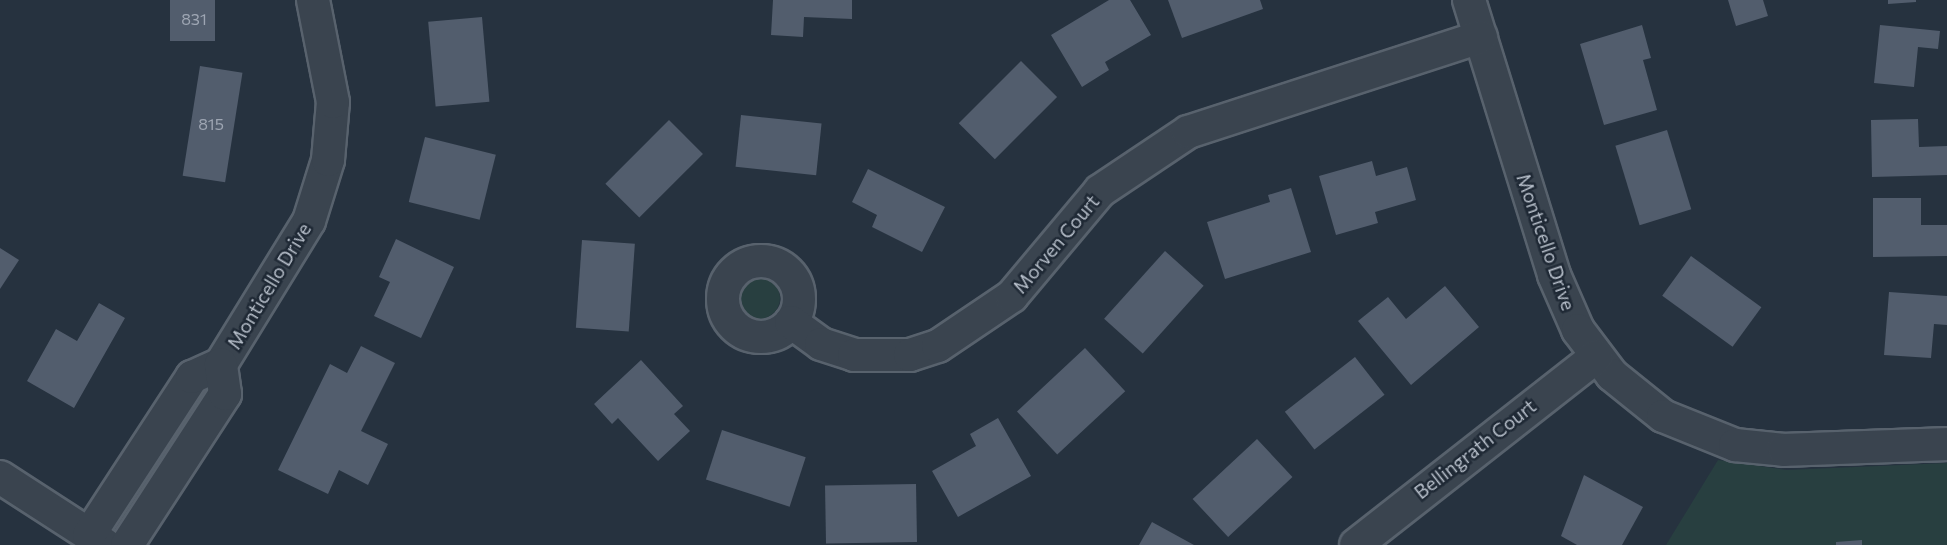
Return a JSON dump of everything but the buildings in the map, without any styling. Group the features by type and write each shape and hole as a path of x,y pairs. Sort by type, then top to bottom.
{"street":[{"name":"Monticello Drive","path":"97,540 192,377 221,364 297,244 328,160 333,102 313,0"},
{"name":"Monticello Drive","path":"1469,0 1554,275 1597,356 1663,416 1735,445 1784,450 1947,444"},
{"name":"Morven Court","path":"791,322 821,344 854,355 909,355 938,346 1012,296 1100,191 1188,132 1481,37"},
{"name":"Bellingrath Court","path":"1356,545 1597,356"},
{"name":"Monticello Drive","path":"127,545 225,394 221,364"},
{"path":"0,477 97,540"}],"green space":[{"path":"759,277 774,283 780,298 774,313 759,319 744,313 738,298 744,283"},
{"path":"207,377 216,380 141,494 137,485"},
{"path":"1718,460 1787,470 1947,463 1947,545 1666,545"}]}
